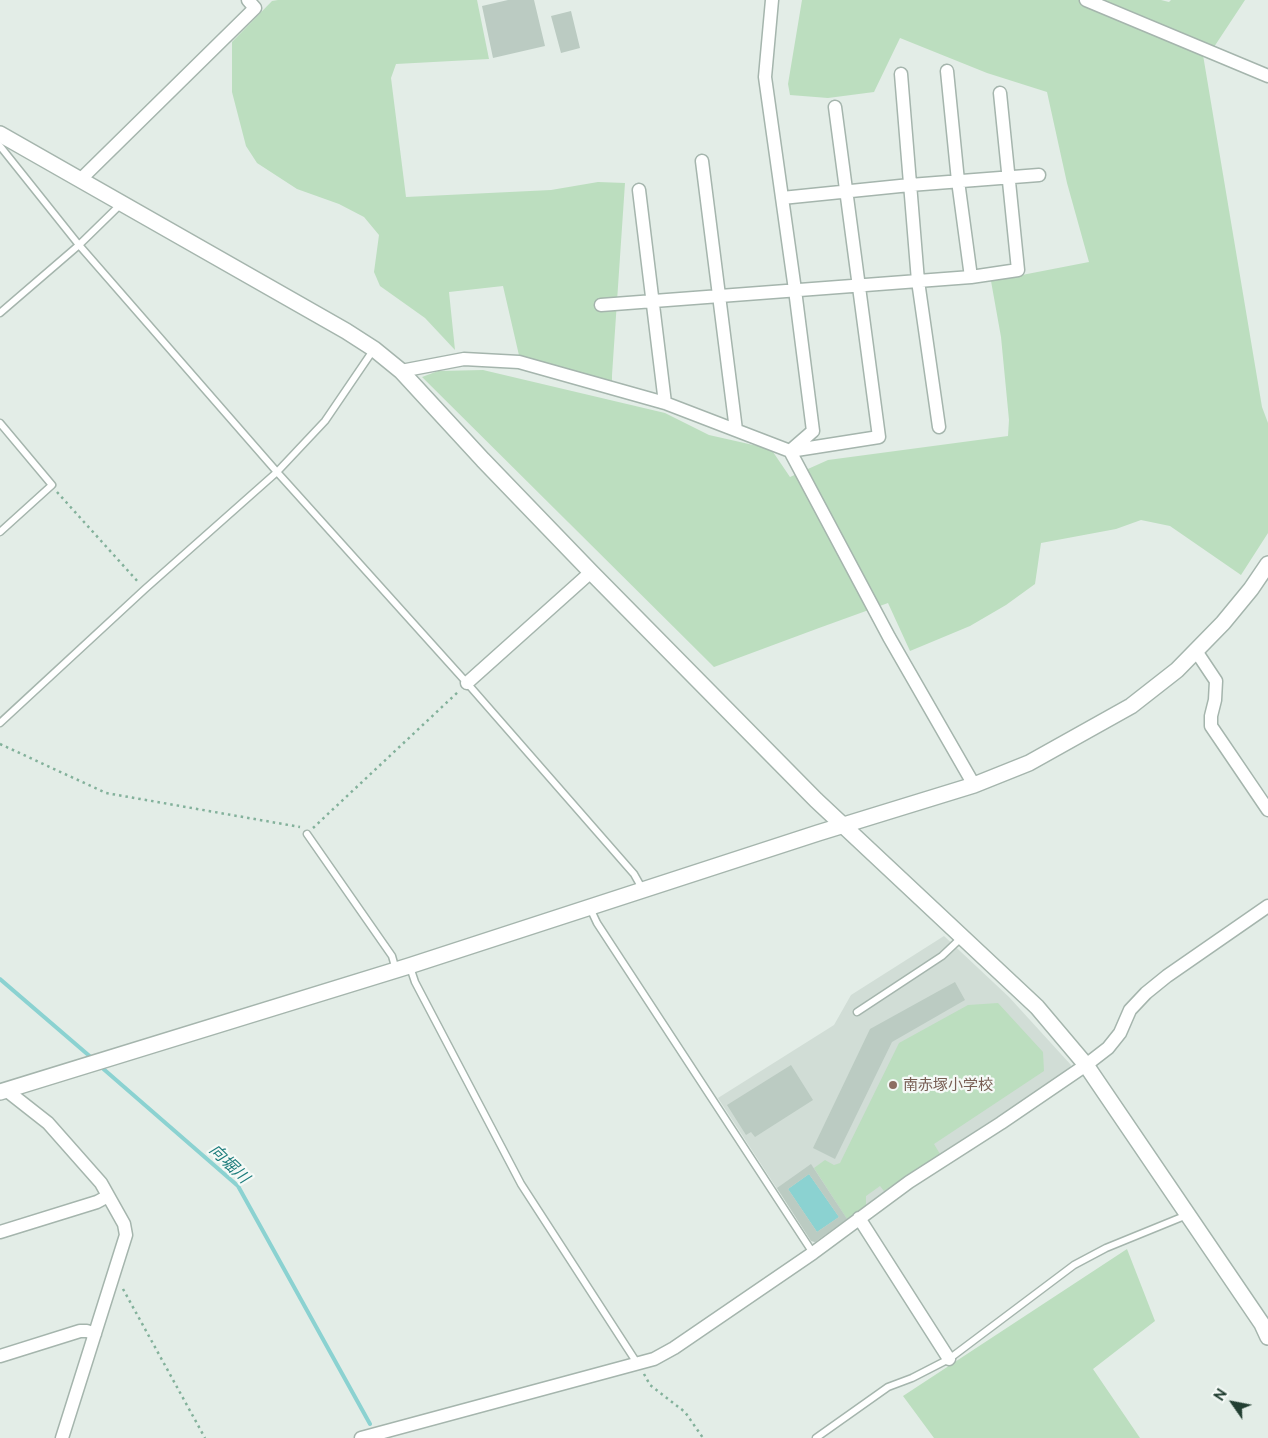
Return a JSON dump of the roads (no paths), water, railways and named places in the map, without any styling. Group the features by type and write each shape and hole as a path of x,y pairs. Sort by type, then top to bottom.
{"street":[{"path":"80,180 255,8 248,0"},
{"path":"772,0 765,77 813,431 790,450"},
{"path":"1086,0 1268,76"},
{"path":"947,71 958,181 971,276"},
{"path":"902,74 918,281 940,427"},
{"path":"601,305 918,281 1018,270 1000,93"},
{"path":"400,371 464,359 519,362 665,403 790,450 879,437 835,107"},
{"path":"0,134 346,331 374,349 400,371 590,572 816,800 1037,1007 1086,1065 1266,1328"},
{"path":"702,161 736,430"},
{"path":"782,198 910,185 1039,175"},
{"path":"639,190 665,403"},
{"path":"790,450 889,638 974,785"},
{"path":"3,1091 403,968 974,785 1030,763 1130,706 1177,670 1223,623 1251,589 1268,564"},
{"path":"467,683 590,572"},
{"path":"1196,651 1216,681 1211,726 1268,810"},
{"path":"361,1438 638,1363 654,1358 674,1348 813,1253 909,1182 1001,1123 1086,1065 1108,1048 1120,1034 1130,1010 1146,993 1268,906"},
{"path":"3,1091 48,1123 101,1183 124,1224 126,1235 62,1438"},
{"path":"0,1232 97,1202 108,1196"},
{"path":"859,1218 950,1358"},
{"path":"0,1356 80,1331 88,1331 95,1334"}],"lane":[{"path":"0,146 79,245 277,472 467,683 634,874 643,890"},
{"path":"0,313 79,245 121,204"},
{"path":"0,722 145,589 277,472 325,421 374,349"},
{"path":"0,423 52,485 0,532"},
{"path":"307,834 392,956 415,982 521,1184 638,1363"},
{"path":"590,907 597,923 813,1253"},
{"path":"857,1012 942,956 962,937"},
{"path":"816,1438 888,1387 912,1378 950,1358 1074,1265 1106,1248 1187,1214"}],"water":[{"path":"809,1174 839,1217 817,1232 788,1189"}],"waterway":[{"name":"向堀川","path":"0,979 93,1059"},
{"name":"向堀川","path":"100,1066 238,1186 370,1424"}],"place":[{"name":"南赤塚小学校","path":"893,1085"}]}
